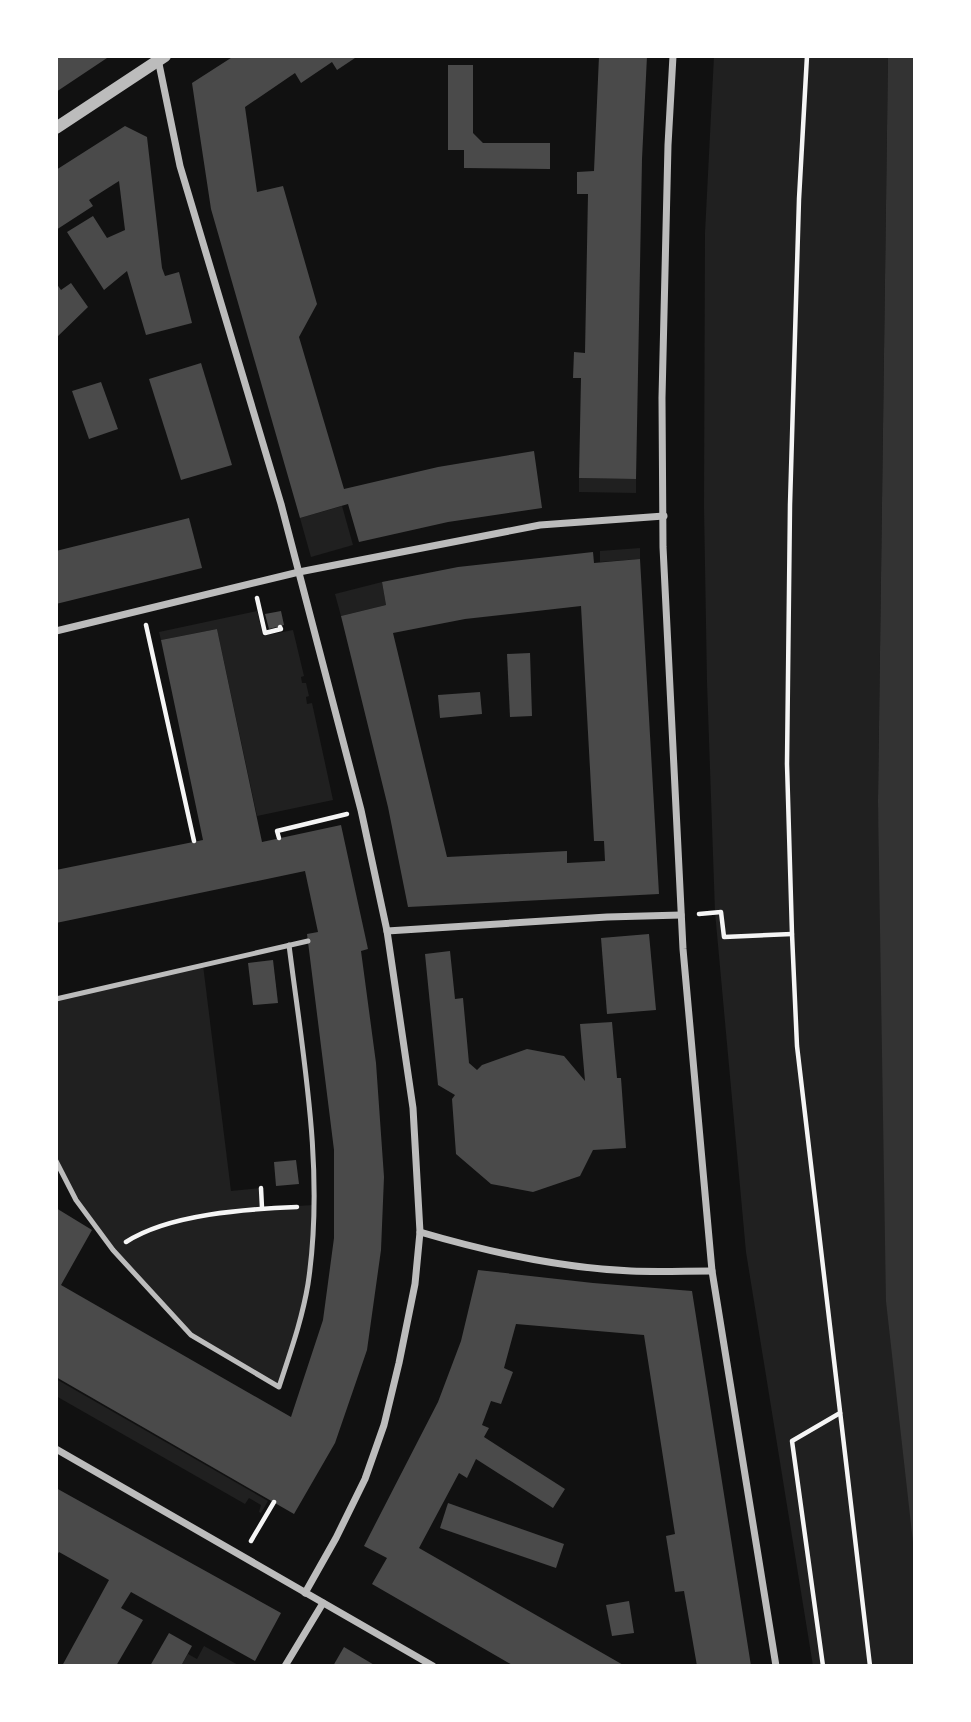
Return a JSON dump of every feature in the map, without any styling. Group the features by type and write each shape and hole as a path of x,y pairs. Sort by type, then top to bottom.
{"street":[{"path":"673,56 668,145 662,398 670,707 681,915 712,1271 776,1666"},
{"path":"56,128 160,58 186,186 299,572 361,810 387,931 413,1108 420,1232 415,1284 384,1425 365,1479 305,1593"},
{"path":"56,631 299,572 540,525 664,516"},
{"path":"387,931 681,915"},
{"path":"420,1232 479,1249 567,1264 630,1271 712,1271"},
{"path":"56,1449 433,1666"},
{"path":"285,1666 323,1603"}],"lane":[{"path":"56,999 308,941"},
{"path":"56,1161 76,1200 113,1250 191,1335 279,1387 299,1326 308,1284 314,1205 309,1098 289,945"}],"path":[{"path":"807,56 799,199 790,505 787,764 792,934 797,1046 870,1666"},
{"path":"254,583 265,622 265,633 281,629 280,626"},
{"path":"143,611 194,841"},
{"path":"279,838 277,831 361,810"},
{"path":"721,912 724,937 792,934"},
{"path":"261,1188 262,1208"},
{"path":"113,1250 135,1236 209,1215 314,1205"},
{"path":"823,1666 792,1441 840,1413"},
{"path":"242,1557 274,1502"}],"shaded area":[{"path":"714,56 888,56 878,802 915,1560 915,1666 813,1666 746,1252 715,912 707,682 704,507 705,233"},
{"path":"915,56 915,1560 886,1301 878,802 888,57"},
{"path":"579,478 636,479 636,493 579,492"},
{"path":"342,506 353,545 311,557 300,518"},
{"path":"640,548 640,559 600,562 600,551"},
{"path":"382,582 386,605 341,616 335,594"},
{"path":"257,611 263,636 293,630 304,676 301,677 302,683 306,683 309,696 306,697 307,704 312,703 333,800 257,816 217,629 161,640 159,632"},
{"path":"203,965 231,1191 261,1188 263,1208 314,1205 308,1285 279,1387 191,1335 113,1250 76,1200 56,1161 56,999"},
{"path":"56,1379 268,1501 261,1513 261,1505 249,1498 245,1504 56,1396"},
{"path":"204,1646 240,1666 181,1666 188,1654 197,1659"}],"building":[{"path":"56,56 110,56 56,92"},
{"path":"234,56 358,56 337,70 332,62 301,83 295,73 245,107 257,192 283,186 317,304 299,337 344,489 438,467 534,451 542,508 448,522 359,542 348,504 300,518 211,209 192,83"},
{"path":"599,56 647,56 642,159 636,479 579,478 581,378 573,378 574,352 585,353 588,194 577,194 577,172 594,171"},
{"path":"448,65 473,65 473,133 483,143 550,143 550,169 464,168 464,150 448,150"},
{"path":"125,126 147,137 162,268 165,276 179,272 192,323 146,335 127,271 104,290 67,232 93,216 107,238 125,230 119,181 89,200 93,206 56,230 56,170"},
{"path":"56,283 61,290 71,283 88,307 56,338"},
{"path":"201,363 232,465 181,480 149,379"},
{"path":"101,382 118,429 89,439 72,391"},
{"path":"189,518 202,568 56,604 56,551"},
{"path":"593,552 594,563 640,559 659,894 408,907 388,807 341,616 386,605 382,582 458,567","holes":["581,606 594,841 604,841 605,861 567,863 567,851 447,857 393,633 465,619"]},
{"path":"281,611 284,625 269,629 265,614"},
{"path":"217,629 262,842 341,825 368,949 361,951 376,1063 384,1177 381,1250 367,1350 335,1443 294,1514 56,1377 56,1208 92,1230 61,1285 291,1417 323,1320 334,1238 334,1150 307,934 318,932 305,871 56,923 56,870 203,840 161,640"},
{"path":"530,653 532,716 510,717 507,654"},
{"path":"480,692 482,714 440,718 438,695"},
{"path":"649,934 656,1010 607,1014 601,938"},
{"path":"450,951 455,999 463,998 469,1063 477,1070 482,1065 527,1049 564,1056 585,1081 580,1024 612,1022 617,1078 621,1078 626,1148 593,1150 580,1176 533,1192 491,1184 456,1154 452,1099 455,1095 438,1085 425,954"},
{"path":"273,960 278,1003 253,1005 248,963"},
{"path":"296,1160 299,1184 276,1186 274,1162"},
{"path":"478,1270 692,1291 751,1666 697,1666 684,1591 675,1592 666,1536 675,1534 644,1335 516,1324 504,1368 513,1372 501,1404 491,1401 482,1425 489,1428 484,1437 565,1489 553,1508 476,1459 467,1478 459,1473 419,1548 625,1666 514,1666 372,1584 387,1558 364,1546 438,1402 461,1341"},
{"path":"56,1488 281,1613 255,1661 131,1592 121,1608 143,1620 116,1666 62,1666 109,1580 59,1552 56,1557"},
{"path":"448,1503 564,1544 556,1568 440,1528"},
{"path":"629,1601 634,1633 612,1636 606,1605"},
{"path":"169,1633 192,1646 181,1666 150,1666"},
{"path":"344,1647 376,1666 333,1666"}]}
